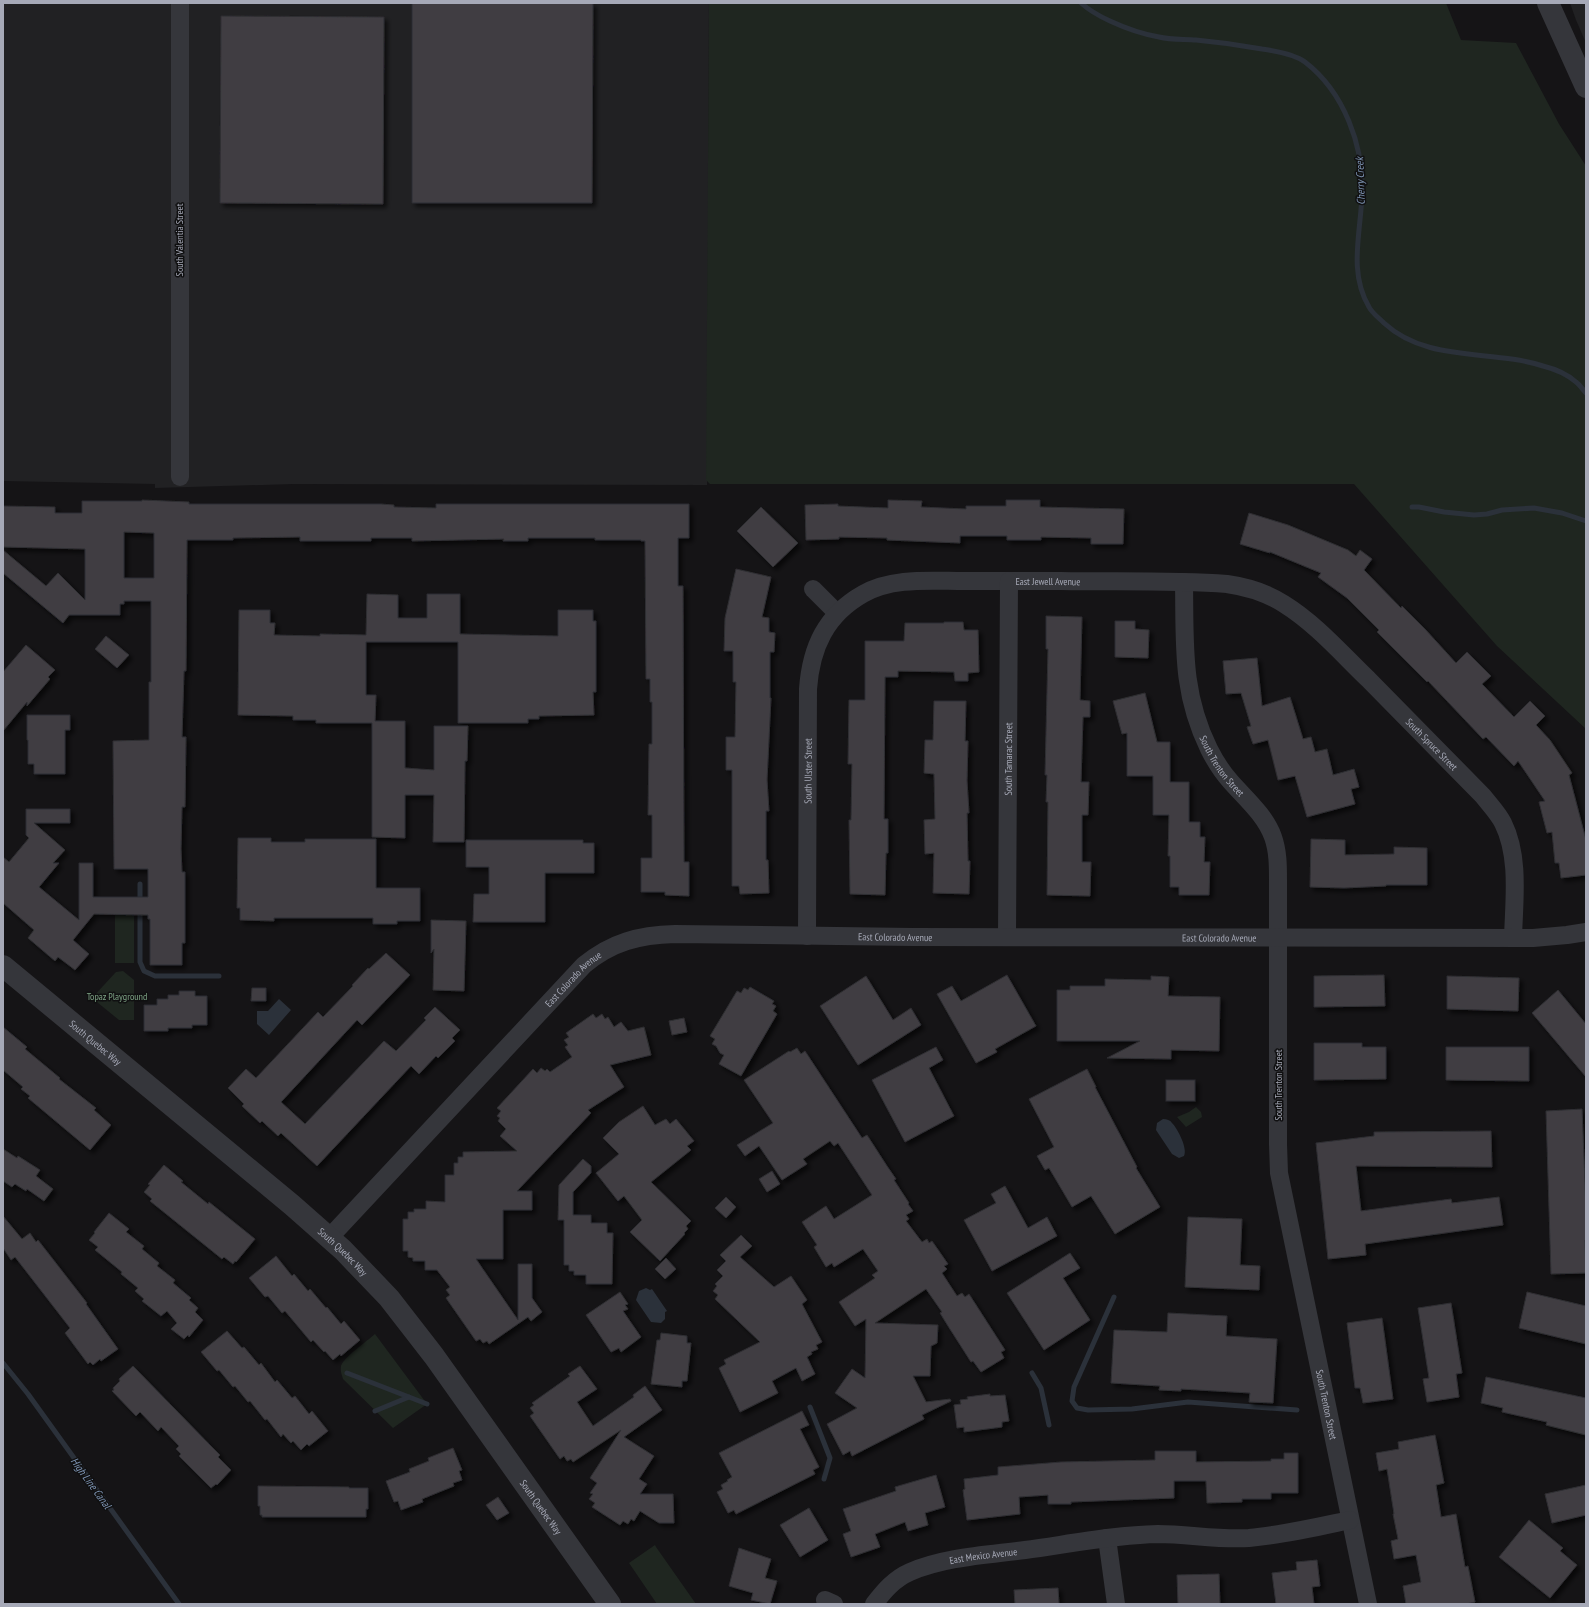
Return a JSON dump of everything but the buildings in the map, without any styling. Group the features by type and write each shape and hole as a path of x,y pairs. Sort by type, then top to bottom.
{"street":[{"name":"South Valentia Street","path":"180,3 180,477"},
{"path":"1548,3 1586,87"},
{"name":"East Jewell Avenue","path":"837,613 862,594 876,588 889,584 918,581 1184,582 1227,584 1252,589 1266,594"},
{"name":"South Tamarac Street","path":"1007,937 1008,581"},
{"name":"South Trenton Street","path":"1184,582 1186,675 1193,709 1203,736 1213,756 1225,774 1266,822 1273,837 1278,872 1279,1173 1368,1604"},
{"path":"813,588 837,613"},
{"name":"South Spruce Street","path":"1266,594 1284,603 1316,627 1483,796 1495,811 1507,832 1512,849 1514,868 1513,938"},
{"name":"South Ulster Street","path":"807,936 810,663 826,627 837,613"},
{"name":"East Colorado Avenue","path":"329,1238 574,975 597,954 611,946 625,941 655,935 1541,938 1586,932"},
{"name":"South Quebec Way","path":"3,966 274,1190 329,1238 371,1278 424,1341 610,1604"},
{"name":"East Mexico Avenue","path":"874,1604 893,1582 908,1573 926,1566 952,1560 1107,1538 1156,1534 1221,1538 1270,1536 1350,1520"},
{"path":"1107,1538 1116,1604"}],"shaded area":[{"path":"3,3 709,3 707,485 293,484 155,488 155,484 3,481"},
{"path":"1570,3 1586,3 1586,43 1576,20"},
{"path":"279,999 291,1010 269,1035 257,1024 257,1011 268,1011"},
{"path":"1163,1119 1170,1121 1177,1130 1184,1144 1184,1156 1179,1158 1172,1154 1156,1130 1157,1123"},
{"path":"646,1288 650,1290 652,1289 667,1311 665,1312 665,1319 661,1323 651,1322 636,1300 639,1291"}],"green space":[{"path":"709,3 1446,3 1461,40 1516,43 1559,124 1586,166 1586,729 1497,646 1354,484 710,484 706,480"},
{"path":"115,915 134,915 134,963 115,963"},
{"name":"Topaz Playground","path":"123,971 134,980 134,1020 119,1020 92,998 116,972"},
{"path":"1196,1107 1201,1112 1202,1117 1186,1127 1177,1117"},
{"path":"375,1334 427,1404 393,1428 343,1379 341,1371 341,1366 346,1358"},
{"path":"655,1545 696,1604 657,1604 629,1563"}],"waterway":[{"name":"Cherry Creek","path":"1081,3 1091,11 1106,19 1146,34 1168,39 1196,40 1273,51 1290,55 1305,62 1319,74 1341,104 1355,139 1362,176 1357,266 1363,294 1372,311 1384,323 1401,336 1420,344 1439,350 1523,361 1547,367 1561,372 1569,377 1586,393"},
{"path":"1412,507 1474,515 1487,514 1502,510 1534,508 1562,513 1586,521"},
{"path":"140,884 140,962 144,971 155,976 219,976"},
{"path":"1114,1297 1074,1387 1072,1401 1077,1408 1088,1410 1132,1409 1188,1402 1297,1410"},
{"name":"High Line Canal","path":"3,1363 28,1394 179,1604"},
{"path":"347,1373 427,1404"},
{"path":"1032,1373 1041,1388 1049,1425"},
{"path":"375,1411 409,1397"},
{"path":"810,1407 830,1458 824,1479"}]}
